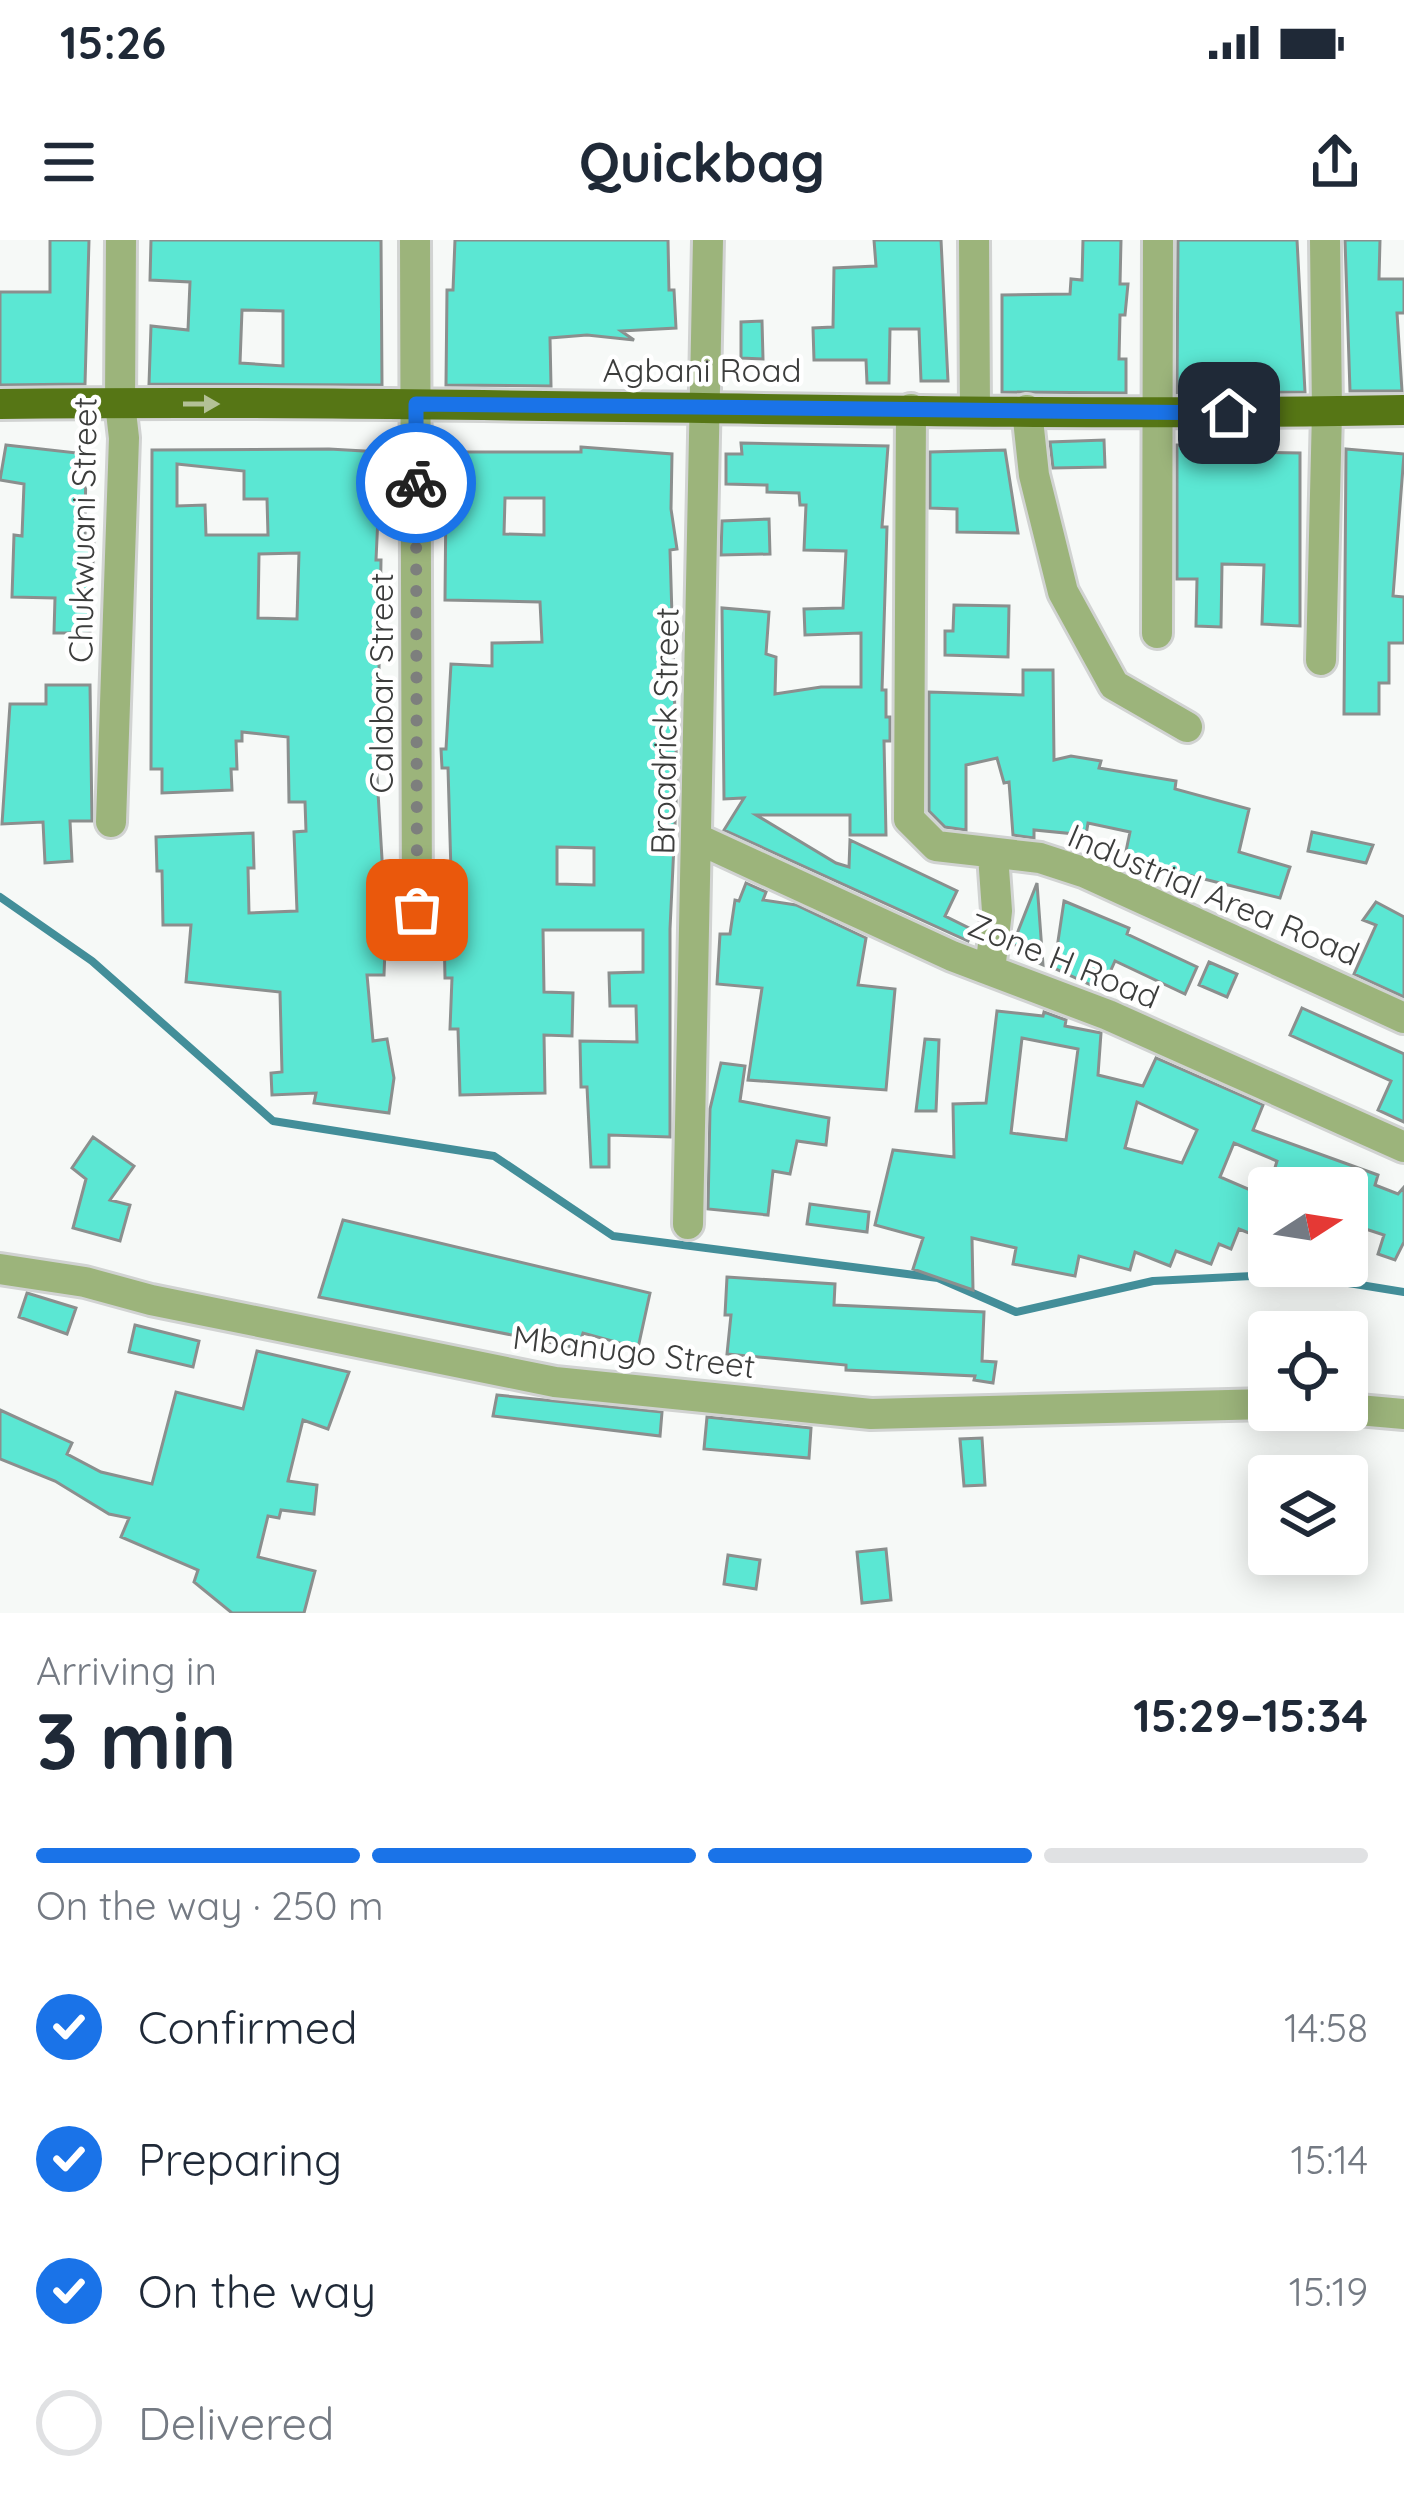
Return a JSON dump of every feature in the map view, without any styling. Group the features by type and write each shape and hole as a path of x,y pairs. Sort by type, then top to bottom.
{"main road":[{"name":"Agbani Road","path":"0,404 1404,410"}],"street":[{"name":"Chukwuani Street","path":"111,822 124,438 121,240"},
{"name":"Calabar Street","path":"415,240 417,910"},
{"name":"Broadrick Street","path":"688,1224 708,240"},
{"path":"974,240 975,410"},
{"path":"1157,633 1158,240"},
{"path":"1322,660 1325,240"},
{"name":"Industrial Area Road","path":"910,409 909,819 936,846 1040,858 1086,872 1404,1018"},
{"path":"1027,410 1034,475 1064,592 1114,685 1187,727"},
{"name":"Zone H Road","path":"698,839 1404,1147"},
{"path":"990,970 997,911 993,855"},
{"name":"Mbanugo Street","path":"0,1269 85,1282 152,1300 555,1382 871,1414 1248,1405"},
{"path":"1368,1411 1404,1414"}],"building":[{"path":"50,240 89,240 85,384 0,385 0,292 50,292"},
{"path":"151,240 381,240 382,385 149,384 151,326 188,330 190,282 150,280","holes":["242,310 283,311 283,366 240,363"]},
{"path":"455,240 668,240 676,328 621,331 634,340 587,335 550,338 551,386 446,385 447,290 453,290"},
{"path":"874,240 941,240 948,381 921,381 919,329 890,329 889,383 867,383 866,360 814,360 813,328 833,327 834,268 876,266"},
{"path":"1083,240 1121,240 1120,284 1128,284 1125,315 1120,315 1119,359 1126,359 1126,393 1002,392 1002,295 1070,294 1071,279 1082,280"},
{"path":"1178,240 1297,240 1305,392 1177,393"},
{"path":"1345,240 1380,240 1379,279 1404,279 1404,313 1397,313 1402,391 1350,391"},
{"path":"762,321 763,359 741,358 741,322"},
{"path":"1104,440 1105,467 1053,468 1050,442"},
{"path":"741,443 888,446 882,527 887,527 882,690 886,690 886,717 890,717 890,741 884,741 886,835 850,835 850,815 756,815 836,863 849,867 850,840 957,891 945,916 973,930 968,941 724,830 744,798 724,799 722,608 769,612 766,654 776,657 775,694 861,687 861,633 805,635 804,609 843,608 846,551 804,550 806,505 800,505 799,493 767,492 767,485 726,484 726,454 742,454"},
{"path":"6,445 86,454 85,538 94,538 90,633 54,633 55,598 12,597 14,535 22,536 24,484 0,480"},
{"path":"1177,445 1300,453 1300,626 1262,624 1264,565 1222,564 1221,627 1196,626 1197,579 1177,579"},
{"path":"581,447 672,454 671,509 677,549 670,550 677,781 670,929 670,1137 609,1135 609,1167 591,1167 580,1041 637,1042 636,1006 610,1006 609,973 643,972 643,930 543,930 544,992 573,993 572,1036 544,1035 545,1093 460,1095 458,1029 450,1029 452,978 445,978 444,930 451,872 448,768 442,768 441,749 446,749 451,664 492,666 492,643 542,642 540,602 445,600 446,494 438,494 440,452 581,452","holes":["505,498 544,498 544,535 504,534","557,847 594,848 594,885 557,884"]},
{"path":"1346,449 1404,454 1393,596 1404,597 1404,643 1389,643 1389,683 1379,683 1379,714 1344,714"},
{"path":"152,450 381,452 376,560 381,560 377,776 386,925 384,975 367,975 373,1041 387,1039 394,1078 389,1113 314,1103 316,1093 272,1095 271,1073 282,1072 280,992 186,982 191,925 163,925 156,837 253,833 249,913 297,911 294,832 306,831 305,802 289,802 288,737 242,732 242,741 236,741 237,769 231,769 232,790 162,793 162,769 151,769","holes":["177,464 244,471 244,499 267,499 268,535 206,535 205,505 177,506","299,553 297,619 258,618 259,554"]},
{"path":"1005,450 1018,533 957,532 957,509 930,508 930,452"},
{"path":"769,519 770,554 721,555 722,521"},
{"path":"954,605 1009,606 1008,657 945,655 945,631 953,631"},
{"path":"1023,670 1053,670 1054,760 1071,756 1101,761 1099,768 1176,781 1175,789 1249,809 1239,852 1290,867 1280,898 1136,862 1125,856 1130,832 1088,823 1086,835 1034,830 1034,838 1013,835 1009,782 1004,783 997,758 966,765 966,830 945,827 929,811 929,692 1023,695"},
{"path":"46,685 90,685 92,821 70,821 72,861 45,863 43,822 2,824 10,704 46,704"},
{"path":"1312,832 1373,845 1366,863 1308,851"},
{"path":"746,883 766,892 763,900 796,905 866,938 858,985 895,989 886,1090 748,1080 762,988 717,984 720,934 730,934 735,900 739,901"},
{"path":"1037,883 1043,965 1017,954 1020,947 1013,944"},
{"path":"1064,901 1129,928 1127,934 1197,967 1185,994 1115,961 1102,990 1054,968"},
{"path":"1376,902 1404,917 1404,997 1354,974 1376,925 1363,920"},
{"path":"1209,962 1237,974 1227,997 1199,985"},
{"path":"1302,1008 1404,1054 1404,1122 1378,1110 1391,1081 1290,1035"},
{"path":"997,1011 1043,1016 1044,1012 1066,1020 1065,1026 1101,1033 1098,1075 1143,1086 1156,1058 1263,1105 1253,1130 1356,1167 1275,1167 1277,1161 1234,1143 1220,1177 1248,1189 1248,1233 1239,1229 1231,1249 1219,1244 1211,1264 1176,1251 1170,1266 1135,1252 1130,1270 1079,1256 1075,1276 1013,1264 1016,1248 972,1238 973,1290 913,1269 923,1238 875,1225 893,1150 954,1157 953,1104 986,1103","holes":["1022,1038 1078,1049 1066,1140 1011,1133","1137,1102 1197,1130 1182,1163 1125,1148"]},
{"path":"925,1039 939,1040 936,1111 916,1111"},
{"path":"721,1063 745,1066 740,1101 829,1118 826,1145 797,1141 790,1174 773,1171 768,1215 708,1209 710,1109"},
{"path":"93,1137 134,1166 110,1200 130,1205 120,1241 73,1228 86,1179 72,1168"},
{"path":"1368,1171 1378,1175 1375,1185 1398,1194 1404,1187 1404,1242 1395,1260 1378,1254 1384,1235 1368,1230"},
{"path":"810,1204 869,1212 867,1232 807,1224"},
{"path":"343,1220 650,1293 638,1348 583,1333 578,1348 319,1297"},
{"path":"727,1277 835,1284 834,1305 984,1312 982,1361 996,1362 993,1383 974,1380 975,1376 846,1370 846,1365 727,1354 731,1315 725,1315"},
{"path":"27,1293 76,1308 67,1334 19,1317"},
{"path":"135,1325 199,1341 193,1367 129,1352"},
{"path":"257,1351 349,1372 328,1429 303,1420 288,1481 317,1485 314,1514 281,1510 279,1518 268,1516 258,1557 315,1571 304,1613 232,1613 194,1582 198,1570 121,1537 129,1518 109,1514 55,1481 0,1459 0,1410 72,1443 67,1454 101,1472 152,1484 176,1392 243,1409"},
{"path":"497,1395 662,1412 660,1436 493,1416"},
{"path":"707,1417 811,1428 809,1458 704,1449"},
{"path":"982,1438 985,1485 964,1486 960,1439"},
{"path":"886,1549 891,1600 862,1603 857,1552"},
{"path":"728,1555 760,1560 756,1589 724,1584"}],"waterway":[{"path":"0,897 92,961 273,1121 494,1156 613,1236 938,1278 1016,1312 1153,1281 1293,1274 1404,1292"}],"way so far":[{"path":"416,483 417,910"}],"route":[{"path":"416,483 416,404 1229,413"}]}
